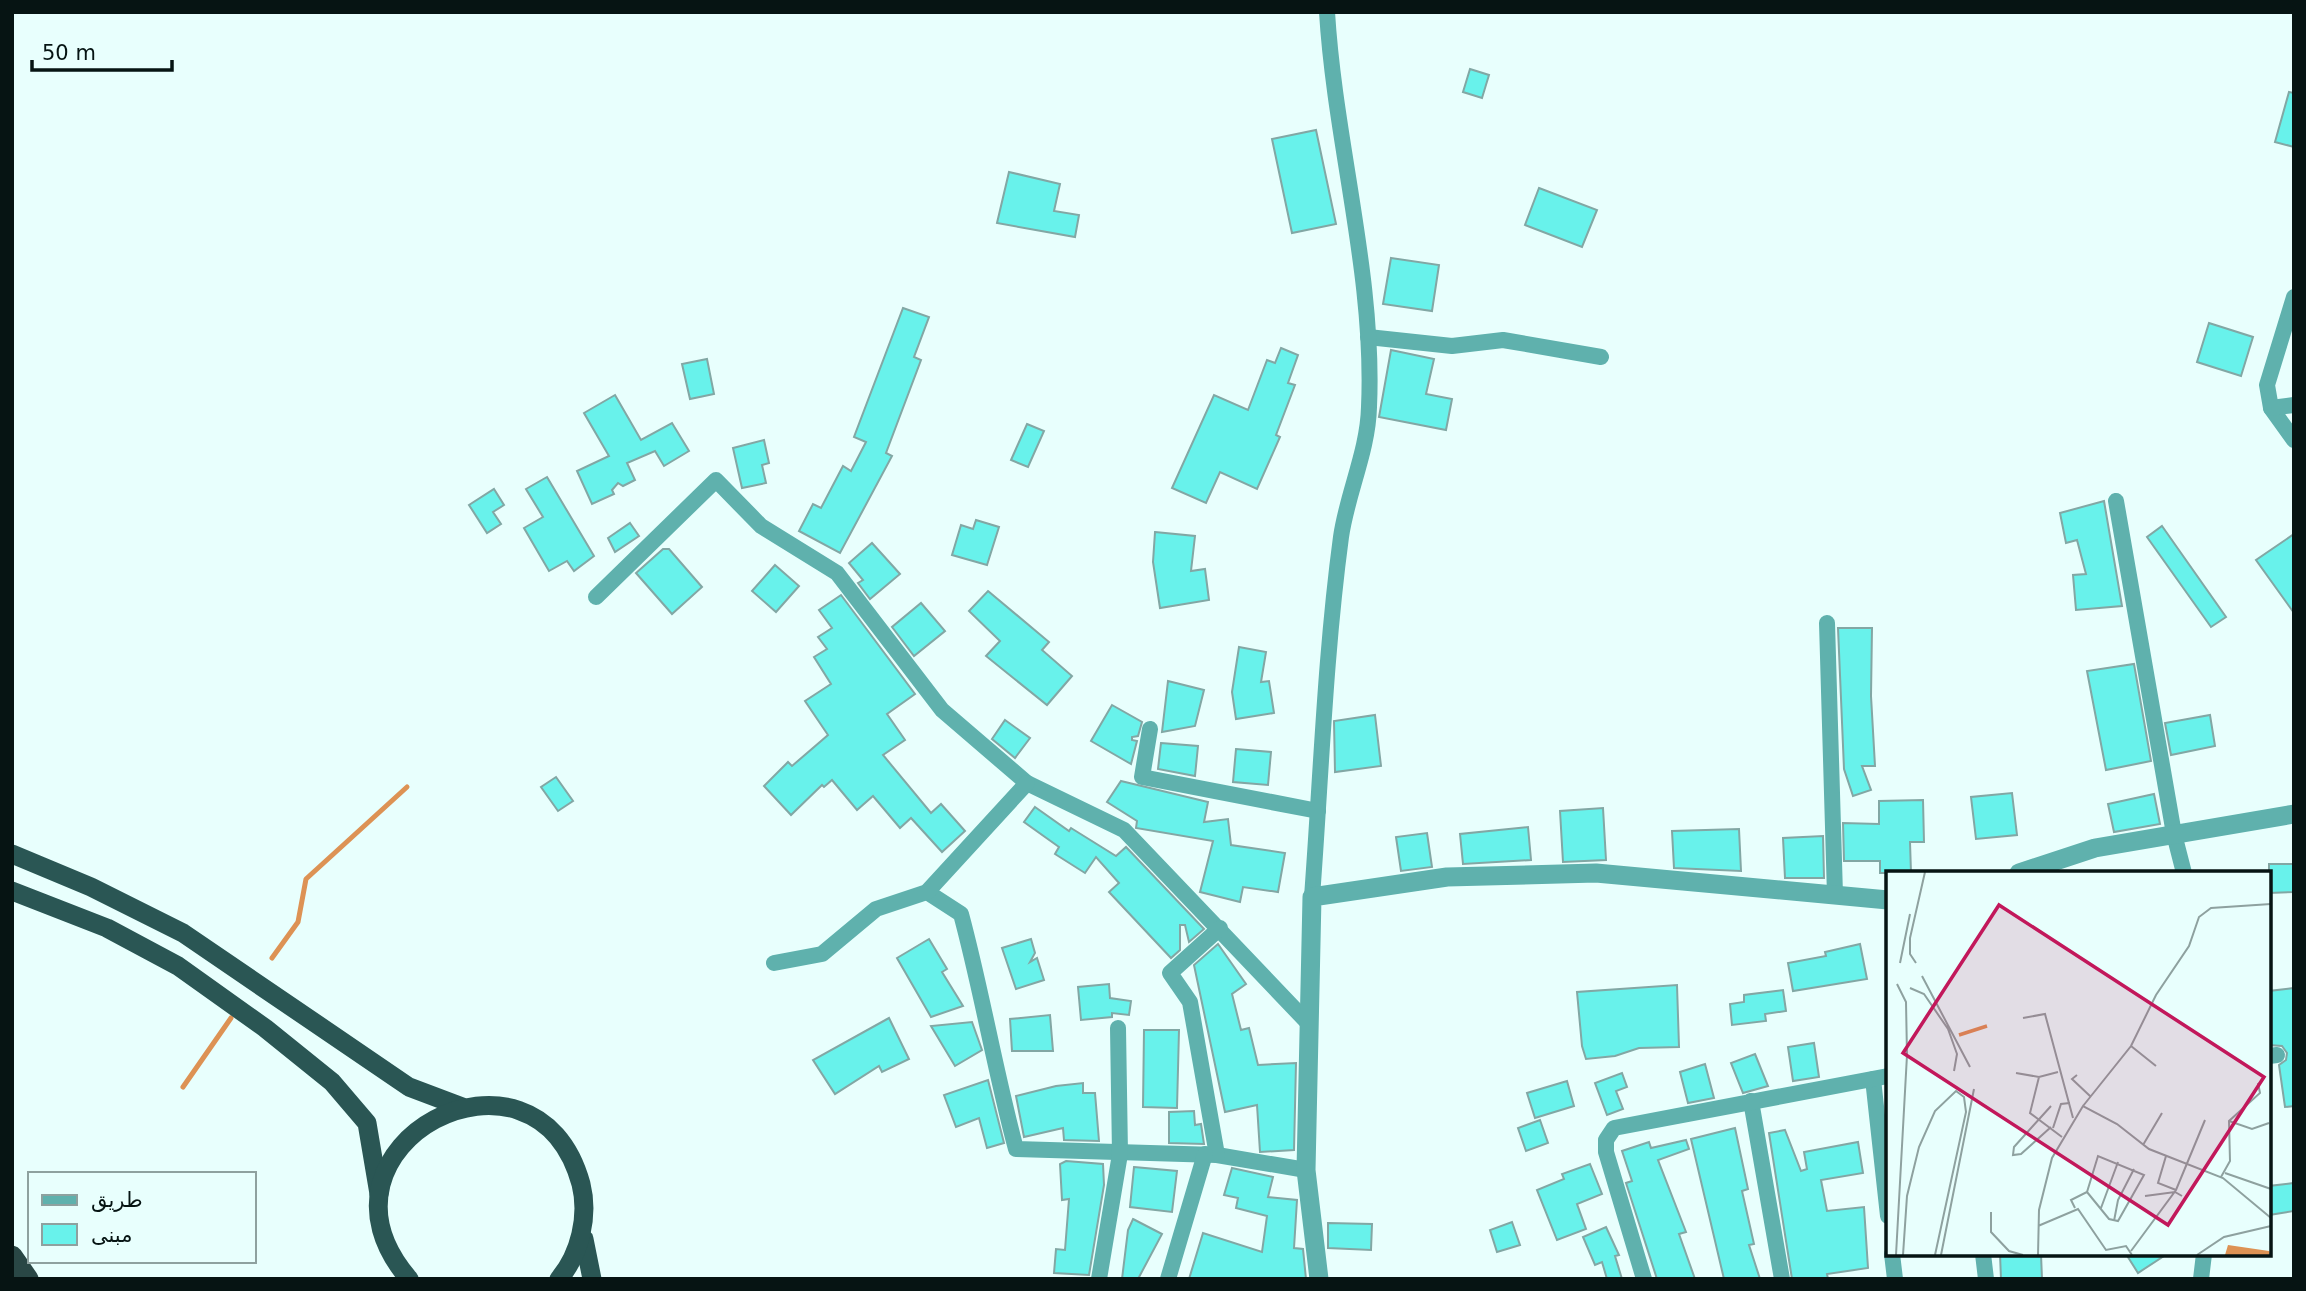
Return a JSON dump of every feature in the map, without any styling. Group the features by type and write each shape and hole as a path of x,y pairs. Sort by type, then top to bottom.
{"highway":[{"path":"12,854 91,887 183,933 410,1087 462,1107"},
{"path":"12,891 107,928 178,966 265,1028 332,1082 367,1123 379,1194 380,1228 393,1260 408,1279"},
{"path":"379,1194 389,1164 407,1138 432,1118 462,1107 503,1107 533,1118 558,1138 575,1165 584,1196 582,1228 575,1256 559,1279"},
{"path":"582,1228 592,1279"},
{"path":"12,1256 28,1279"}],"street":[{"path":"1319,1279 1306,1170 1312,897 1341,535 1370,410 1368,337 1360,259 1331,79 1327,12"},
{"path":"2294,297 2267,385 2271,408 2294,440"},
{"path":"1368,337 1452,346 1503,340 1601,357"},
{"path":"2271,408 2294,405"},
{"path":"596,597 716,480 761,526 837,573 942,710 1027,783 1124,830 1220,928 1308,1024"},
{"path":"2116,501 2184,871"},
{"path":"1827,623 1835,895"},
{"path":"1150,729 1142,777 1318,811"},
{"path":"774,963 822,954 876,909 927,892 1027,783"},
{"path":"2025,871 2095,848 2294,814"},
{"path":"1312,897 1447,877 1595,873 1886,900"},
{"path":"927,892 961,914 978,979 993,1064 1016,1149 1211,1155 1306,1170"},
{"path":"1168,1279 1211,1155 1190,1002 1170,972 1220,928"},
{"path":"1099,1279 1120,1154 1118,1028"},
{"path":"1644,1279 1606,1152 1606,1140 1614,1128 1625,1123 1880,1078 1886,1182"},
{"path":"1751,1101 1782,1279"},
{"path":"1892,1256 1895,1279"},
{"path":"1983,1256 1986,1279"},
{"path":"2201,1279 2204,1256"}],"building":[{"path":"1470,69 1489,75 1482,98 1463,92"},
{"path":"2289,92 2294,93 2294,147 2275,142"},
{"path":"1316,130 1336,224 1292,233 1272,139"},
{"path":"1009,172 1060,184 1054,211 1079,215 1075,237 997,223"},
{"path":"1539,188 1597,210 1582,247 1525,225"},
{"path":"1391,258 1439,265 1432,311 1383,304"},
{"path":"903,308 929,317 914,357 921,360 886,453 892,456 840,553 799,531 813,504 821,508 843,466 851,471 866,442 854,437"},
{"path":"2209,323 2253,337 2241,376 2197,362"},
{"path":"1281,348 1298,355 1288,383 1295,385 1276,435 1280,437 1257,489 1220,472 1206,503 1172,488 1214,395 1248,410 1267,360 1275,363"},
{"path":"1391,350 1434,359 1426,394 1452,399 1446,430 1379,417"},
{"path":"707,359 714,394 690,399 682,364"},
{"path":"615,395 641,440 672,423 689,451 664,466 655,451 627,463 635,480 623,486 618,483 612,490 614,494 592,504 577,471 609,456 584,413"},
{"path":"1027,424 1044,431 1028,467 1011,460"},
{"path":"764,440 769,463 762,465 766,483 742,488 733,448"},
{"path":"547,477 594,556 574,571 567,561 549,571 524,528 543,517 526,489"},
{"path":"494,489 504,505 493,512 501,524 487,533 469,505"},
{"path":"2104,501 2122,606 2076,610 2073,575 2086,574 2077,540 2066,543 2060,513"},
{"path":"976,520 999,527 987,565 952,555 961,525 973,529"},
{"path":"630,523 639,536 615,552 608,538"},
{"path":"2162,526 2226,617 2211,627 2147,537"},
{"path":"1155,532 1195,536 1191,571 1205,569 1209,600 1160,608 1153,562"},
{"path":"2294,534 2294,613 2256,560"},
{"path":"872,543 900,574 870,599 858,583 863,580 849,563"},
{"path":"663,549 669,549 702,587 672,614 636,573"},
{"path":"775,565 799,586 776,612 752,591"},
{"path":"988,591 1049,642 1042,650 1072,676 1047,705 986,656 1000,641 969,611"},
{"path":"841,595 915,694 887,714 905,740 883,755 931,813 941,804 965,831 942,852 911,818 900,828 873,796 857,810 832,780 824,787 822,785 791,815 764,786 788,762 792,766 828,735 805,701 831,684 814,657 827,649 818,637 832,628 819,610"},
{"path":"921,603 945,631 914,656 892,627"},
{"path":"1838,628 1872,628 1871,696 1875,766 1862,766 1871,790 1853,796 1844,769"},
{"path":"1239,647 1266,652 1261,682 1269,681 1274,713 1236,719 1232,692"},
{"path":"2134,664 2151,761 2106,770 2087,671"},
{"path":"1168,681 1204,690 1195,726 1162,732"},
{"path":"1112,705 1142,722 1138,736 1132,737 1132,740 1137,741 1131,764 1091,741"},
{"path":"1375,715 1381,766 1335,772 1334,721"},
{"path":"2210,715 2215,746 2171,755 2165,723"},
{"path":"1005,720 1030,738 1015,758 992,739"},
{"path":"1161,743 1198,746 1195,776 1158,769"},
{"path":"1236,749 1271,752 1268,785 1233,782"},
{"path":"556,777 573,801 558,811 541,787"},
{"path":"1121,781 1208,802 1204,822 1228,819 1231,845 1285,853 1278,892 1243,887 1240,902 1200,892 1213,841 1136,828 1137,821 1107,802"},
{"path":"2012,793 2017,835 1976,839 1971,797"},
{"path":"2154,794 2160,824 2114,832 2108,804"},
{"path":"1923,800 1924,842 1910,842 1911,871 1880,873 1880,861 1844,861 1843,823 1879,824 1879,801"},
{"path":"1035,807 1069,831 1071,828 1116,856 1126,847 1204,929 1189,942 1185,925 1180,925 1180,950 1171,958 1109,892 1119,883 1096,857 1085,873 1055,854 1059,847 1024,822"},
{"path":"1603,808 1606,860 1563,862 1560,811"},
{"path":"1528,827 1531,860 1463,864 1460,834"},
{"path":"1739,829 1741,871 1674,868 1672,831"},
{"path":"1427,833 1432,867 1401,871 1396,837"},
{"path":"1823,836 1824,878 1785,878 1783,838"},
{"path":"2269,864 2294,864 2294,892 2271,893"},
{"path":"929,939 947,969 942,972 963,1006 931,1017 897,958"},
{"path":"1031,939 1035,953 1030,962 1037,958 1044,980 1016,989 1002,948"},
{"path":"1218,944 1246,984 1232,994 1241,1030 1249,1028 1258,1065 1296,1063 1294,1150 1260,1152 1257,1105 1225,1112 1194,965"},
{"path":"1860,944 1867,979 1793,991 1788,963 1826,956 1825,952"},
{"path":"1109,984 1110,998 1131,1001 1129,1015 1112,1013 1112,1017 1081,1020 1078,987"},
{"path":"1677,985 1679,1047 1639,1048 1615,1056 1586,1059 1582,1046 1577,992"},
{"path":"2294,988 2294,1106 2285,1107 2279,1065 2286,1060 2287,1053 2282,1046 2271,1045 2271,991"},
{"path":"1783,990 1786,1011 1765,1014 1766,1021 1732,1025 1730,1004 1744,1002 1744,995"},
{"path":"1050,1015 1053,1051 1012,1051 1010,1019"},
{"path":"889,1018 909,1059 882,1072 879,1066 835,1094 813,1060"},
{"path":"972,1022 982,1050 955,1066 931,1026"},
{"path":"1144,1030 1179,1030 1177,1108 1143,1107"},
{"path":"1814,1043 1819,1077 1793,1081 1788,1047"},
{"path":"1755,1054 1768,1086 1743,1093 1731,1063"},
{"path":"1705,1064 1714,1098 1688,1103 1680,1072"},
{"path":"1622,1073 1627,1087 1616,1091 1623,1109 1607,1115 1595,1083"},
{"path":"988,1080 1004,1143 987,1148 979,1118 956,1127 944,1095"},
{"path":"1567,1081 1574,1106 1535,1118 1527,1093"},
{"path":"1083,1083 1083,1093 1095,1093 1099,1141 1064,1140 1063,1128 1024,1137 1016,1096 1056,1086"},
{"path":"1194,1111 1195,1125 1201,1124 1204,1144 1169,1143 1169,1112"},
{"path":"1540,1120 1548,1143 1526,1151 1518,1128"},
{"path":"1735,1128 1748,1189 1742,1191 1754,1244 1749,1245 1760,1279 1724,1279 1691,1139"},
{"path":"1785,1130 1801,1171 1807,1169 1804,1152 1858,1142 1863,1173 1821,1180 1827,1211 1864,1207 1868,1268 1827,1274 1828,1279 1792,1279 1769,1133"},
{"path":"1686,1140 1689,1149 1658,1160 1686,1232 1679,1234 1695,1279 1657,1279 1626,1183 1632,1181 1622,1151 1649,1142 1651,1148"},
{"path":"1066,1161 1103,1164 1104,1185 1089,1275 1054,1273 1056,1249 1065,1250 1069,1199 1062,1200 1060,1164"},
{"path":"1590,1164 1602,1194 1577,1204 1586,1229 1557,1240 1537,1190 1564,1179 1562,1174"},
{"path":"1134,1167 1177,1171 1172,1212 1130,1207"},
{"path":"1232,1168 1273,1177 1268,1197 1297,1200 1294,1248 1303,1249 1306,1279 1189,1279 1203,1233 1262,1252 1267,1216 1236,1208 1238,1198 1224,1195"},
{"path":"2294,1183 2294,1211 2271,1215 2271,1186"},
{"path":"1133,1219 1162,1234 1138,1279 1122,1279 1128,1230"},
{"path":"1512,1222 1520,1245 1497,1252 1490,1230"},
{"path":"1328,1223 1372,1224 1371,1250 1328,1248"},
{"path":"1606,1227 1619,1255 1615,1256 1622,1279 1607,1279 1602,1262 1595,1265 1583,1237"},
{"path":"2000,1256 2041,1256 2042,1279 2001,1279"},
{"path":"2127,1256 2164,1256 2138,1273"}],"waterway":[{"path":"272,958 298,922 306,879 407,787"},
{"path":"183,1087 231,1018"}]}
